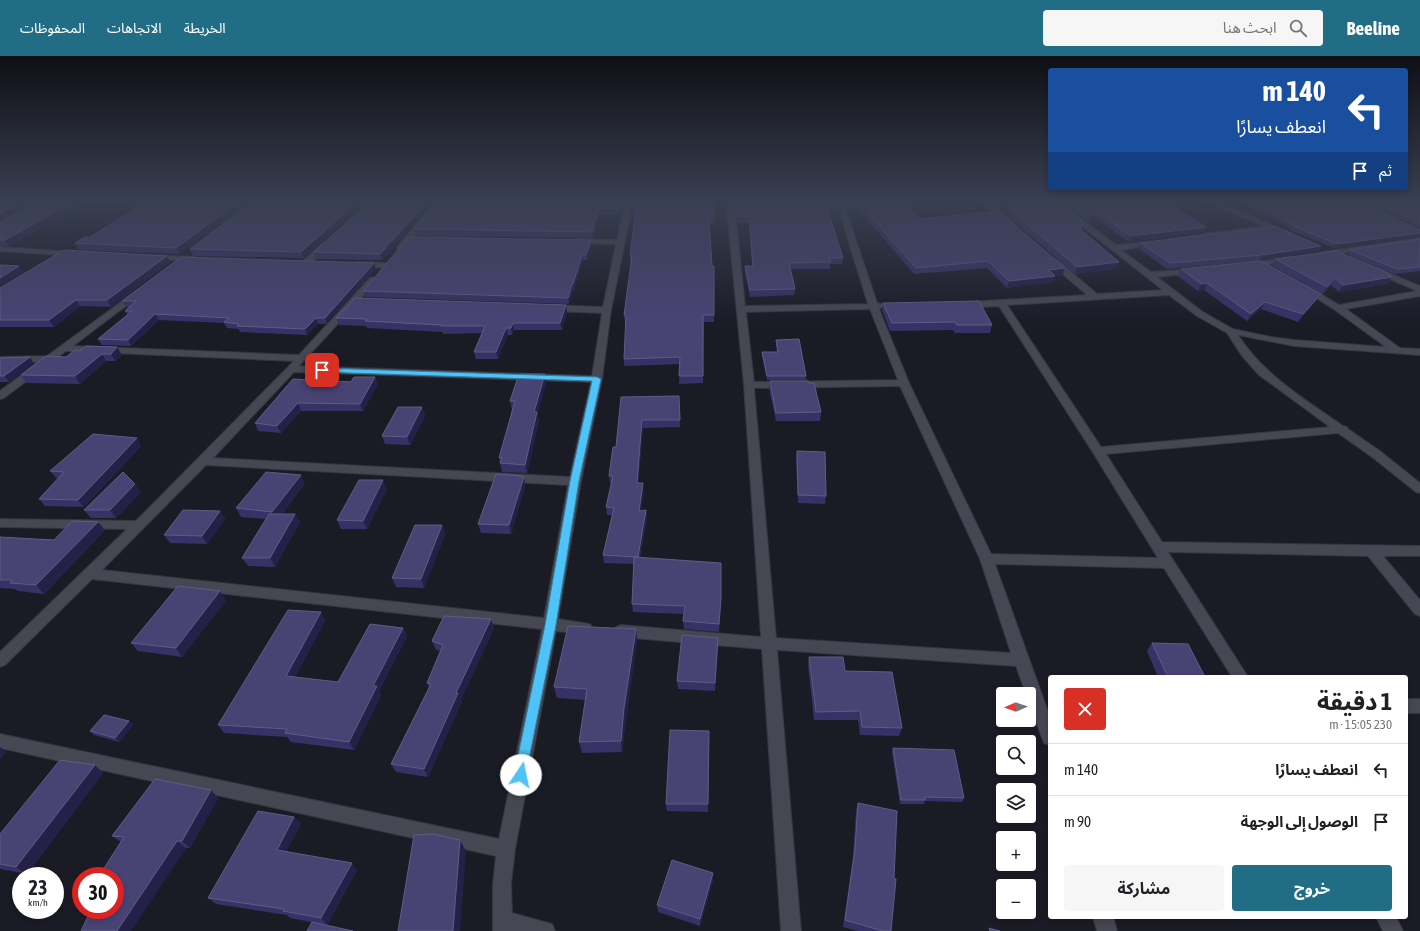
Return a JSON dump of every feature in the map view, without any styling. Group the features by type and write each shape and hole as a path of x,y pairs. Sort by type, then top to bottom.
{"street":[{"path":"323,263 303,262 328,242"},
{"path":"0,661 204,461 291,369 360,300 386,265 410,242"},
{"path":"545,931 503,925 502,884 506,850 550,625 574,481 597,379 607,310 621,242 612,242"},
{"path":"734,242 749,385 792,931"},
{"path":"852,242 873,306 904,383 987,559 1020,660 1048,733"},
{"path":"1106,242 1151,275 1200,314 1230,331 1286,342 1420,352"},
{"path":"1114,248 1162,242"},
{"path":"1311,256 1407,242"},
{"path":"52,261 66,254 78,245"},
{"path":"1320,247 1350,259"},
{"path":"0,249 81,254"},
{"path":"170,268 195,249"},
{"path":"1048,256 1095,297"},
{"path":"144,257 206,259"},
{"path":"1244,265 1296,258"},
{"path":"355,264 386,265"},
{"path":"1259,264 1271,270"},
{"path":"1370,267 1420,289"},
{"path":"1151,275 1205,270"},
{"path":"1296,283 1338,308 1397,351"},
{"path":"0,396 145,287"},
{"path":"954,306 1171,292"},
{"path":"1338,308 1420,293"},
{"path":"1002,304 1098,450 1239,675"},
{"path":"741,309 888,306"},
{"path":"544,308 607,310"},
{"path":"1230,331 1245,354 1263,373 1287,392 1343,429 1420,489"},
{"path":"64,348 302,358"},
{"path":"0,360 48,359"},
{"path":"291,369 597,379"},
{"path":"749,385 904,383"},
{"path":"1098,450 1343,429"},
{"path":"204,461 574,481"},
{"path":"0,524 139,525"},
{"path":"1157,546 1420,551"},
{"path":"1372,551 1420,610"},
{"path":"987,559 1168,563"},
{"path":"90,574 550,625 770,644 1020,660"},
{"path":"1408,706 1420,706"},
{"path":"0,741 506,850"},
{"path":"1104,919 1107,931"},
{"path":"1387,919 1393,931"}],"building":[{"path":"77,242 184,242 176,248 75,243"},
{"path":"199,242 312,242 301,252 190,249"},
{"path":"325,242 391,242 380,254 314,252"},
{"path":"405,242 590,242 586,255 582,255 568,298 363,291"},
{"path":"632,242 710,242 712,266 714,266 714,315 703,315 703,376 679,376 680,357 624,359 626,316 624,315 632,256 630,256"},
{"path":"751,242 838,242 843,258 829,258 831,262 789,263 795,289 750,290 745,266 753,266"},
{"path":"893,242 1035,242 1065,268 1049,270 1055,276 1009,281 988,261 916,268"},
{"path":"1048,242 1095,242 1119,262 1077,267"},
{"path":"1311,242 1321,246 1262,255 1170,263 1140,243"},
{"path":"1332,242 1353,242 1337,244"},
{"path":"1402,242 1420,242 1420,267 1397,269 1350,250"},
{"path":"64,250 167,256 107,300 76,300 49,320 0,320 0,288"},
{"path":"1336,251 1384,271 1392,277 1343,285 1335,278 1327,287 1275,259"},
{"path":"181,257 374,263 325,318 316,318 305,329 237,326 239,324 224,322 229,318 155,314 128,340 98,339 132,311 125,311 136,301 122,301"},
{"path":"1261,261 1321,294 1303,314 1265,302 1251,314 1207,283 1201,284 1181,269"},
{"path":"0,265 19,266 0,278"},
{"path":"355,298 566,305 560,323 513,323 511,328 506,328 496,352 474,352 485,326 441,326 442,325 336,318"},
{"path":"979,301 992,325 957,325 955,322 892,323 883,303"},
{"path":"799,339 806,376 767,376 762,352 778,352 776,340"},
{"path":"86,346 117,347 111,354 102,354 75,376 21,375 46,356 66,357 75,350 80,351"},
{"path":"30,357 4,376 0,376 0,358"},
{"path":"519,374 545,374 534,412 537,412 525,465 500,463 502,457 499,458 515,401 510,401"},
{"path":"354,377 375,377 360,404 298,403 277,426 255,423 293,379 351,382"},
{"path":"770,381 808,381 809,383 814,383 821,412 776,413"},
{"path":"679,396 680,420 642,420 637,483 643,483 639,511 646,510 638,557 603,555 614,508 606,507 613,476 609,476 613,447 616,447 621,397"},
{"path":"398,407 422,407 407,437 382,436"},
{"path":"93,434 137,438 78,500 39,499 64,472 50,471"},
{"path":"797,451 825,452 826,496 798,495"},
{"path":"123,472 135,484 110,510 84,510"},
{"path":"266,472 301,475 272,512 236,508"},
{"path":"496,474 524,477 509,525 478,524"},
{"path":"359,480 383,480 363,521 337,520"},
{"path":"183,510 220,511 202,536 164,535"},
{"path":"269,514 295,514 270,558 242,558"},
{"path":"72,521 98,522 36,585 10,583 13,580 0,580 0,537 54,540"},
{"path":"415,525 442,525 421,579 392,578"},
{"path":"634,557 721,563 719,624 683,621 685,606 632,604"},
{"path":"178,586 220,591 176,648 131,643"},
{"path":"288,610 321,612 286,676 338,682 370,624 403,628 373,686 377,686 349,742 285,733 287,729 218,725"},
{"path":"444,616 491,619 456,693 458,693 424,769 391,764 431,684 427,683 443,645 432,641"},
{"path":"568,626 636,629 624,708 621,741 579,742 587,689 554,687"},
{"path":"682,635 718,638 715,683 677,681"},
{"path":"1152,643 1188,644 1204,675 1167,675"},
{"path":"809,657 843,657 845,671 892,672 902,728 862,727 860,711 816,712"},
{"path":"104,715 129,721 115,738 90,731"},
{"path":"670,730 709,731 708,804 666,804"},
{"path":"893,748 954,750 964,798 925,797 925,800 901,800"},
{"path":"60,760 95,765 16,867 0,864 0,834"},
{"path":"155,779 211,790 182,841 177,841 117,931 81,931 87,919 124,919 124,867 105,867 124,837 112,836"},
{"path":"858,803 897,811 894,878 896,879 891,931 883,931 845,920 855,849"},
{"path":"258,811 294,817 277,850 352,863 321,918 283,911 284,909 208,898"},
{"path":"433,834 460,840 453,931 398,931 414,835"},
{"path":"672,860 713,873 700,919 657,905"},
{"path":"312,922 353,931 307,931"},
{"path":"989,928 1000,931 990,931"}],"route":[{"path":"322,370 597,379 574,481 550,625 521,775"}]}
